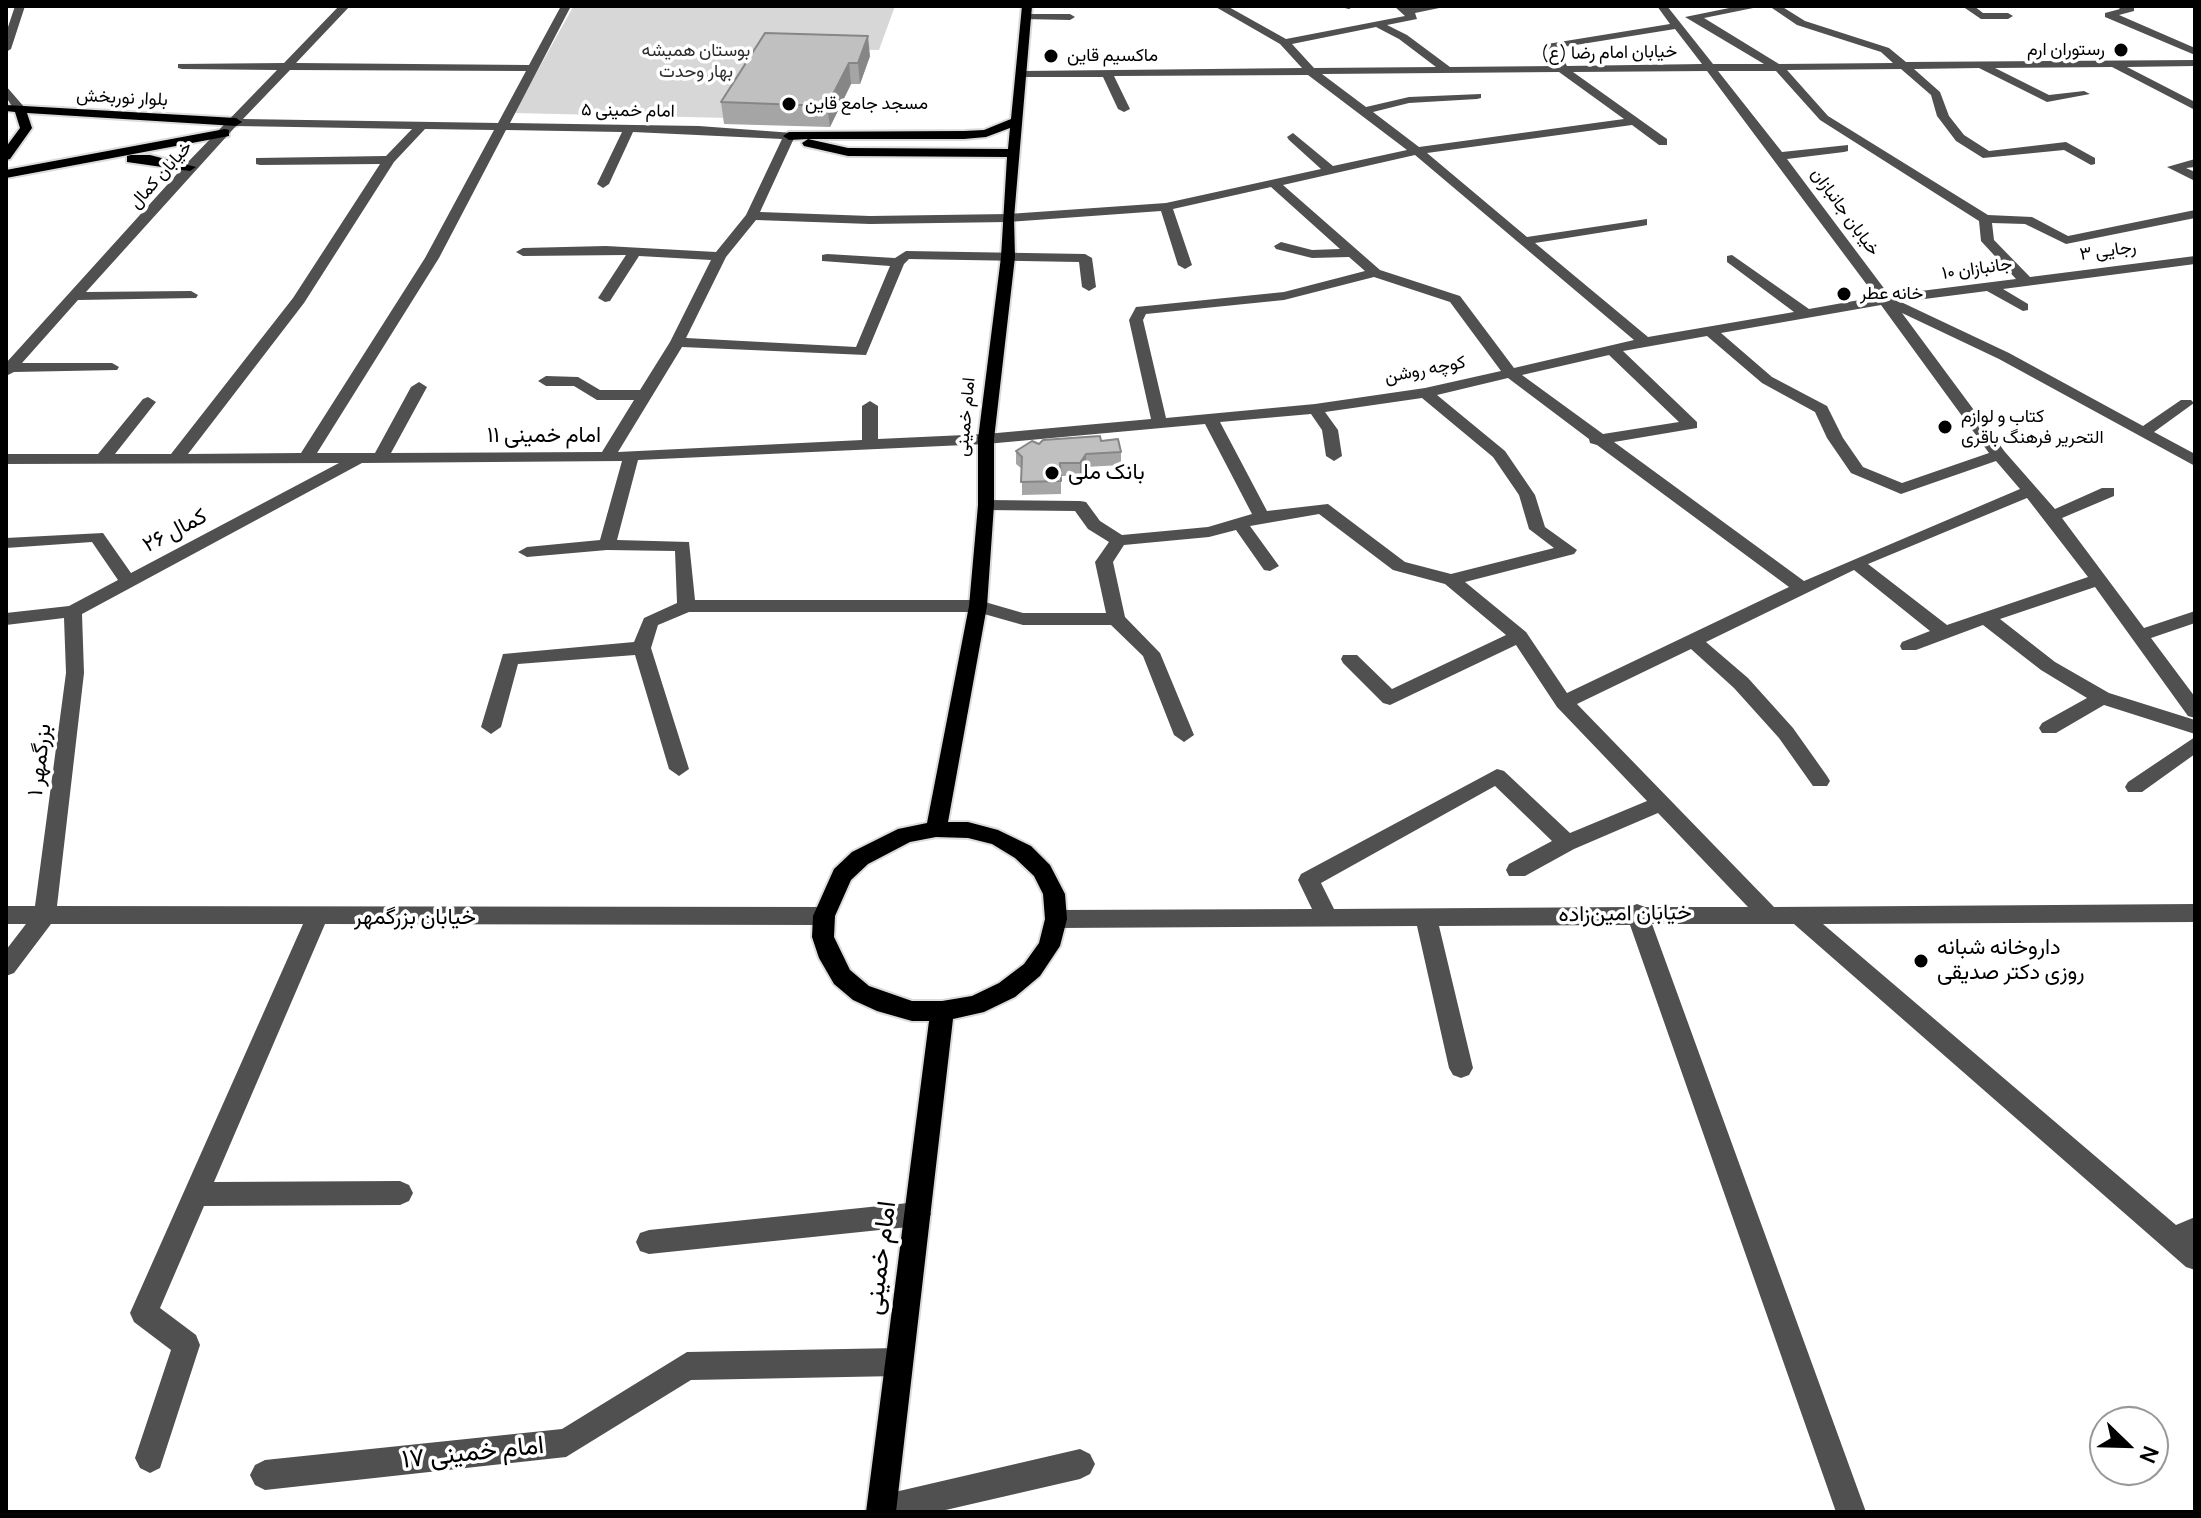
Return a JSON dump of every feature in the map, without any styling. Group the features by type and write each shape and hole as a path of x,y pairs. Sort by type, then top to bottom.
{"main road":[{"name":"امام خمینی","path":"936,829 978,606 986,505 986,439 1008,257 1008,218 1027,12"},
{"name":"بلوار نوربخش","path":"12,108 82,115 236,122"},
{"path":"6,156 26,128 12,108"},
{"path":"789,136 964,135 986,133 1019,120"},
{"name":"بلوار نوربخش","path":"6,174 225,133"},
{"name":"امام خمینی ۵","path":"789,136 823,148 848,152 1016,153"},
{"path":"79,160 150,159 190,167"},
{"path":"936,829 968,830 998,838 1023,852 1042,871 1054,894 1056,919 1049,946 1041,958 1032,970 1007,990 976,1005 942,1011 912,1011 861,993 842,977 830,958 823,937 824,916 842,875 860,858 905,835 936,829"},
{"name":"امام خمینی","path":"882,1511 942,1011"}],"street":[{"path":"6,49 10,23 20,6"},
{"name":"خیابان کمال","path":"8,370 190,167 345,6"},
{"path":"306,458 432,258 476,180 476,170 498,127 566,6"},
{"path":"1219,6 1284,42 1312,72 1417,151 1645,342"},
{"path":"1342,6 1349,6"},
{"path":"1404,9 1444,6"},
{"name":"خیابان جانبازان","path":"1662,6 1779,156 1999,455 2052,516 2195,711"},
{"path":"1663,142 1564,71 1551,46 1758,6"},
{"path":"1774,6 1801,23 1885,50 1936,94 1943,116 1960,138 1987,155 2066,146 2091,161"},
{"path":"1967,6 1981,16 2008,16"},
{"path":"2122,6 2130,9 2109,15 2195,52"},
{"path":"1284,42 1413,17 1404,9"},
{"path":"1027,12 1070,17"},
{"path":"1694,16 1780,69 1824,118 1985,219 2027,220 2066,240 2195,214"},
{"path":"1377,24 1403,37 1450,72"},
{"name":"خیابان امام رضا (ع)","path":"1022,74 2182,63 2195,66"},
{"path":"182,66 290,64 532,68"},
{"path":"2113,64 2195,107"},
{"path":"1981,66 2047,99 2084,94"},
{"path":"1107,73 1124,109"},
{"path":"6,89 12,108"},
{"path":"1364,111 1409,100 1477,96"},
{"name":"امام خمینی ۵","path":"236,122 629,129 789,136"},
{"path":"752,216 870,220 1008,218 1166,207 1417,151 1631,122"},
{"path":"175,459 299,300 389,160 421,126"},
{"path":"603,184 629,129"},
{"path":"607,457 677,342 720,256 752,216 789,136"},
{"path":"1293,137 1331,171"},
{"path":"1779,156 1844,148"},
{"path":"260,161 389,160"},
{"path":"2195,163 2173,167 2195,177"},
{"path":"1275,184 1375,273 1455,299 1510,373 1596,440 1802,588"},
{"path":"1166,207 1185,265"},
{"path":"1985,219 1988,241 2026,281"},
{"path":"1525,241 1642,222"},
{"path":"1281,246 1312,254 1352,253"},
{"path":"523,252 635,251 720,256"},
{"path":"605,298 635,251"},
{"path":"677,342 861,352 898,262 906,255 1085,258 1089,287"},
{"path":"827,258 898,262"},
{"path":"1732,259 1808,315"},
{"name":"رجایی ۳","path":"2026,281 2195,260"},
{"path":"1159,422 1136,320 1141,310 1284,296 1375,273"},
{"name":"جانبازان ۱۰","path":"1808,315 1884,300 2026,281"},
{"path":"1989,286 2023,307"},
{"path":"77,296 191,295"},
{"path":"1884,300 2004,356 2195,461"},
{"name":"کوچه روشن","path":"986,439 1315,409 1425,393 1645,342 1808,315"},
{"path":"1710,331 1767,380 1822,409 1835,438 1857,470 1901,489 1999,455"},
{"path":"1596,440 1691,425 1612,349"},
{"path":"8,370 112,367"},
{"path":"546,381 578,382 597,395 645,395"},
{"path":"380,459 419,387"},
{"path":"1425,393 1499,454 1527,495 1537,529 1568,550 1451,580"},
{"path":"102,459 148,402"},
{"path":"2143,433 2186,403"},
{"path":"870,406 870,445"},
{"path":"1315,409 1330,430 1334,456"},
{"path":"1210,418 1262,517"},
{"name":"امام خمینی ۱۱","path":"6,459 607,457 986,439"},
{"path":"607,545 631,456"},
{"name":"کمال ۲۶","path":"6,619 73,611 357,459"},
{"path":"1564,702 1855,563 2030,491"},
{"path":"2052,516 2108,492"},
{"path":"986,505 1080,506 1094,525 1119,540 1209,532 1262,517 1322,508 1399,566 1451,580 1519,636 1564,702 1767,913"},
{"path":"1240,523 1270,566"},
{"path":"6,543 97,537 128,582"},
{"path":"1119,540 1104,562 1116,619 1151,653 1184,735"},
{"path":"527,552 607,545 683,546 686,606"},
{"path":"1855,563 1944,632"},
{"path":"1909,646 2096,580"},
{"path":"679,769 642,648 650,622 686,606 978,606 1023,619 1116,619"},
{"name":"بزرگمهر ۱","path":"45,915 75,673 73,611"},
{"path":"6,630 42,614"},
{"path":"2139,636 2195,617"},
{"path":"1986,618 2048,666 2102,698 2195,727"},
{"path":"1350,659 1390,698 1519,636"},
{"path":"1693,640 1768,713 1820,781"},
{"path":"491,727 510,658 642,648"},
{"path":"2049,728 2102,698"},
{"path":"2135,787 2195,744"},
{"path":"1328,920 1309,880 1497,776 1567,843"},
{"path":"1517,870 1567,843 1661,803"},
{"path":"1637,913 1851,1512"},
{"name":"خیابان امین‌زاده","path":"1056,919 1328,920 1637,913 2195,913"},
{"path":"1796,913 2184,1235 2195,1258"},
{"name":"خیابان بزرگمهر","path":"6,915 317,918 824,916"},
{"path":"6,967 45,915"},
{"path":"150,1458 186,1345 144,1313 317,918"},
{"path":"1426,918 1461,1068"},
{"path":"195,1194 400,1193"},
{"path":"649,1242 918,1214"},
{"name":"امام خمینی ۱۷","path":"265,1475 566,1443 687,1366 898,1362"},
{"path":"882,1511 1080,1464"}],"green space":[{"name":"بوستان همیشه بهار وحدت","path":"895,6 879,50 770,48 729,118 514,113 573,7"}],"building":[{"name":"مسجد جامع قاین","path":"765,33 868,36 858,63 849,63 827,106 721,102"},
{"path":"1100,436 1101,441 1118,439 1121,452 1086,454 1080,463 1060,463 1061,481 1021,482 1022,457 1016,451 1032,441 1039,444 1043,440"}],"place":[{"name":"رستوران ارم","path":"2121,50"},
{"name":"ماکسیم قاین","path":"1051,56"},
{"name":"مسجد جامع قاین","path":"789,104"},
{"name":"خانه عطر","path":"1844,294"},
{"name":"کتاب و لوازم التحریر فرهنگ باقری","path":"1945,427"},
{"name":"بانک ملی","path":"1052,473"},
{"name":"داروخانه شبانه روزی دکتر صدیقی","path":"1921,961"}]}
